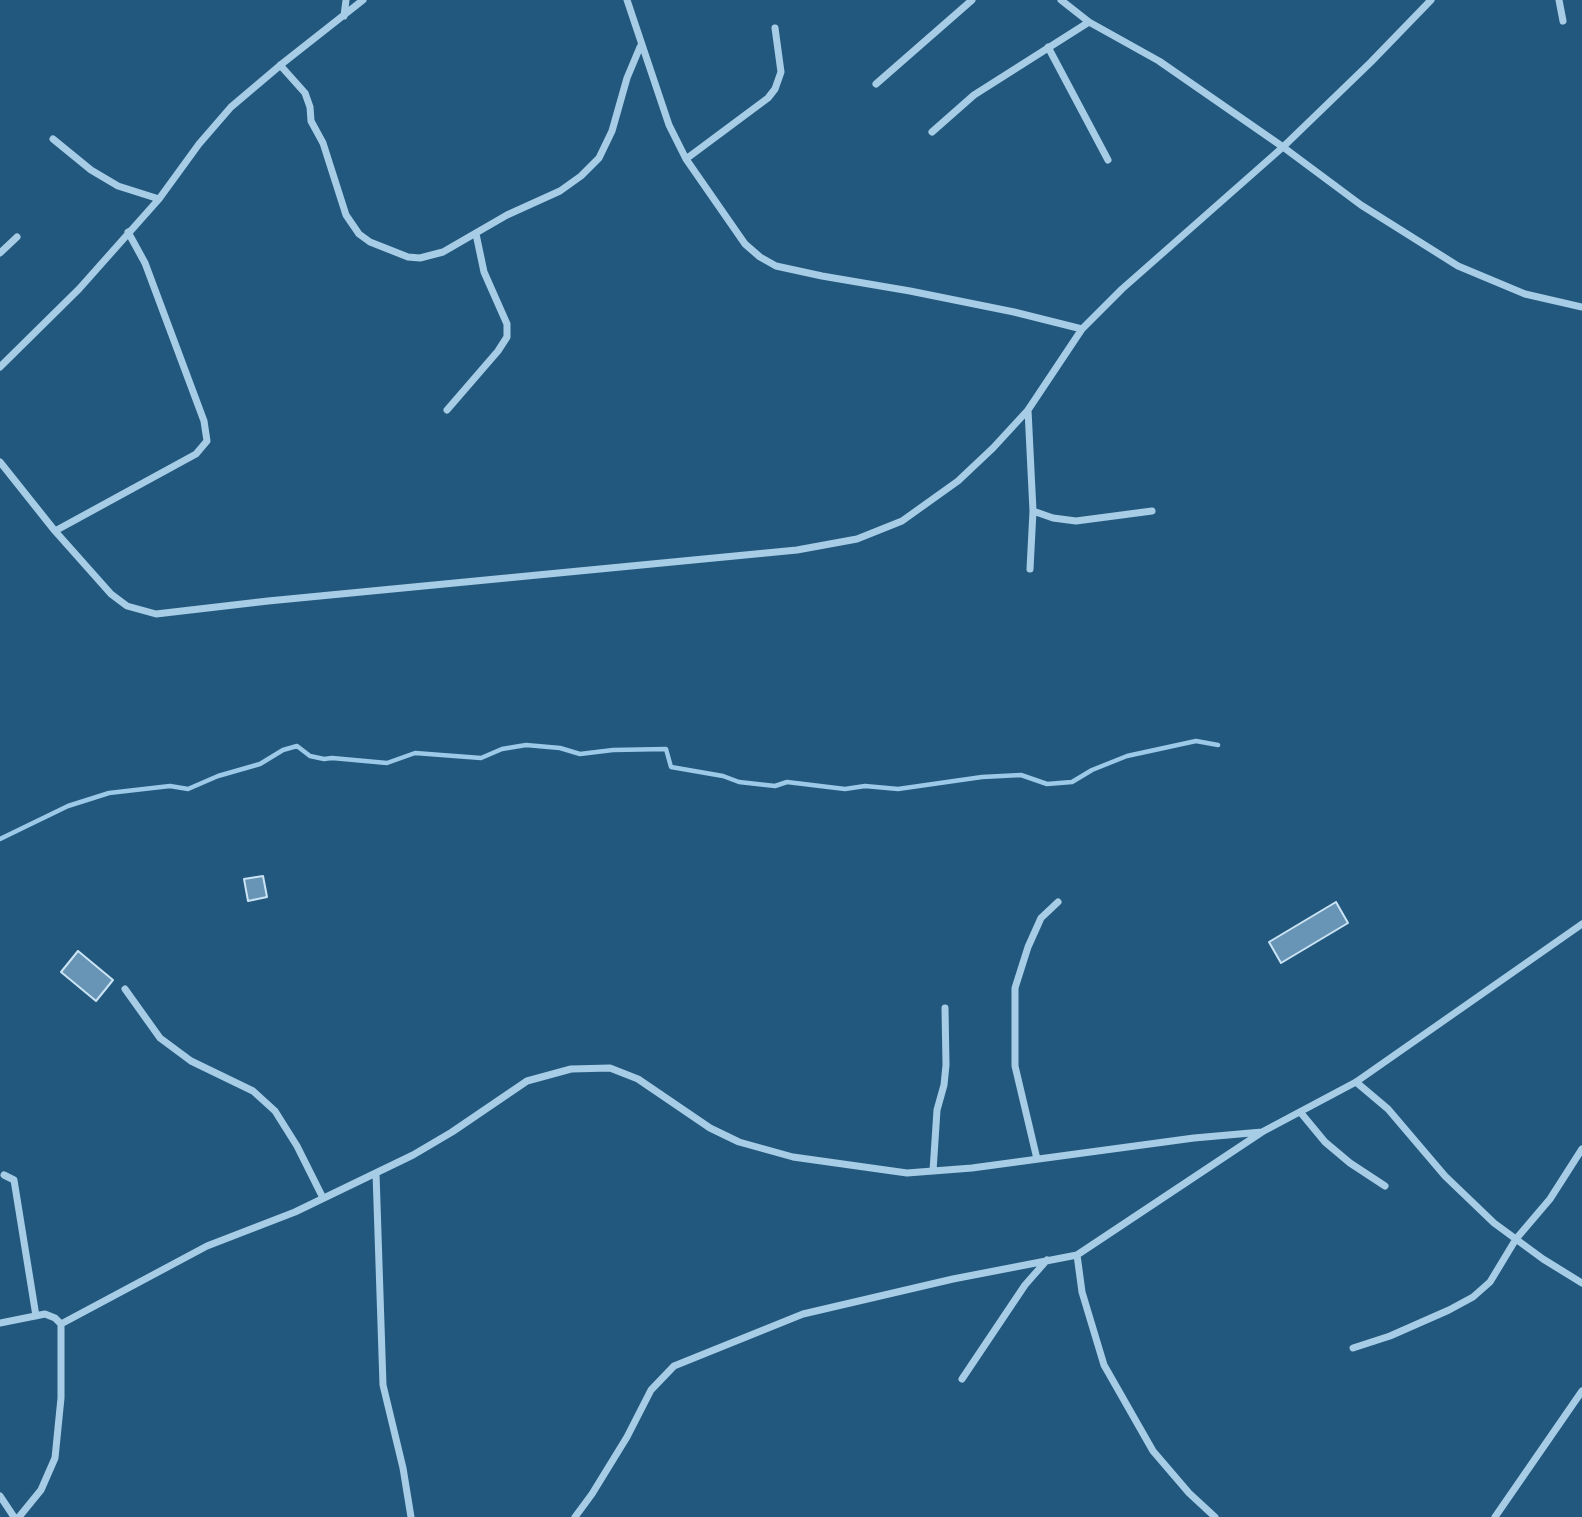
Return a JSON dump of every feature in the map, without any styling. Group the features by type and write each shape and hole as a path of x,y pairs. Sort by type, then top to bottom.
{"street":[{"path":"344,16 346,0"},
{"path":"0,367 79,289 159,199 230,107 363,0"},
{"path":"627,0 669,125 686,159 745,244 760,257 776,266 1014,312 1082,329"},
{"path":"876,84 972,0"},
{"path":"1061,0 1089,22 1159,61 1361,205 1458,266 1525,294 1582,307"},
{"path":"0,462 55,531 111,594 127,606 156,614 797,550 857,539 902,521 958,481 1028,410 1082,329 1122,289 1283,147 1431,0"},
{"path":"1559,0 1563,21"},
{"path":"932,132 974,95 1089,22"},
{"path":"686,159 768,98 775,89 782,72 775,28"},
{"path":"280,65 305,93 311,121 323,143 346,215 359,234 370,242 408,257 420,258 443,252 507,215 560,191 581,176 599,158 612,131 627,78 641,46"},
{"path":"1048,47 1108,160"},
{"path":"53,138 90,170 118,186 159,199"},
{"path":"55,531 196,454 208,441 204,421 145,263 128,232"},
{"path":"447,410 507,337 506,324 484,272 476,234"},
{"path":"0,253 17,237"},
{"path":"1028,410 1033,511 1031,569"},
{"path":"1033,511 1076,521 1152,511"},
{"path":"1037,1159 1015,1066 1015,988 1041,918 1058,902"},
{"path":"575,1517 593,1494 651,1390 674,1366 803,1314 953,1279 1077,1255 1262,1132 1356,1082 1582,923"},
{"path":"125,989 160,1038 191,1061 253,1091 275,1111 297,1146 323,1198"},
{"path":"933,1171 935,1122 946,1065 945,1008"},
{"path":"61,1324 207,1246 295,1212 376,1173 452,1132 527,1081 571,1069 610,1068 638,1079 710,1128 739,1142 793,1157 841,1166 907,1173 1262,1132"},
{"path":"1356,1082 1388,1109 1445,1176 1494,1223 1582,1283"},
{"path":"1301,1113 1325,1142 1350,1163 1385,1186"},
{"path":"1353,1348 1390,1336 1472,1297 1490,1282 1516,1239 1550,1199 1582,1149"},
{"path":"376,1173 383,1385 403,1468 411,1517"},
{"path":"4,1175 14,1180 36,1316"},
{"path":"1077,1255 1082,1292 1104,1366 1153,1451 1189,1493 1215,1517"},
{"path":"962,1379 1025,1285 1046,1260"},
{"path":"0,1323 45,1314 61,1324 61,1398 55,1458 41,1490 19,1517"},
{"path":"1495,1517 1582,1391"},
{"path":"0,1496 14,1517"}],"building":[{"path":"263,876 267,897 248,901 244,879"},
{"path":"1336,902 1348,923 1281,963 1269,942"},
{"path":"78,951 113,980 96,1001 61,972"}],"waterway":[{"path":"0,839 68,806 109,793 170,786 188,789 218,776 260,764 283,750 297,746 310,756 324,759 387,763 415,753 481,758 502,749 526,745 560,748 580,754 666,749 671,767 723,776 739,782 775,786 787,782 845,789 865,786 898,789 982,777 1021,775 1047,784 1072,782 1092,770 1127,756 1196,741 1218,745"}]}
